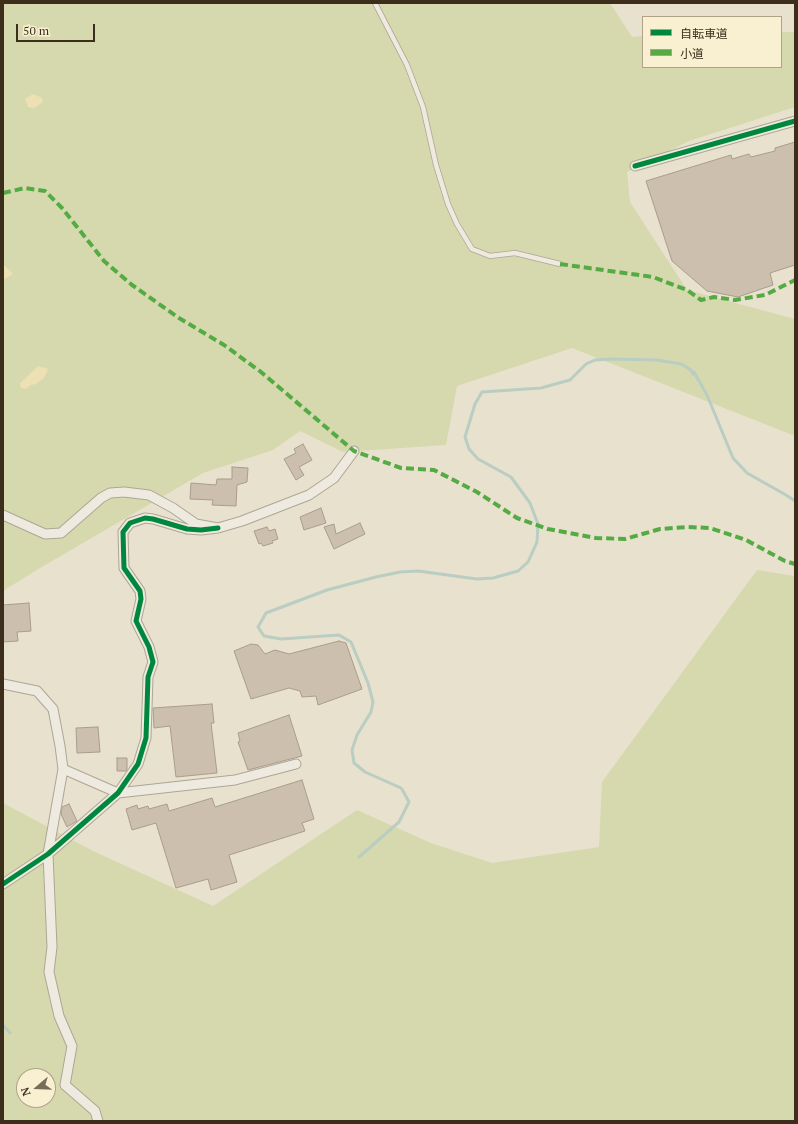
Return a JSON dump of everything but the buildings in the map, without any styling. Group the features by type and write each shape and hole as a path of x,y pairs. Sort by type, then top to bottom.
{"street":[{"path":"635,166 795,121"},
{"path":"3,884 48,854 118,793 138,764 146,738 148,677 153,662 149,647 136,621 141,599 140,591 124,568 123,532 130,522 146,518 186,529 201,530 218,528 242,521 309,495 334,478 354,451"},
{"path":"3,515 45,534 61,533 101,498 110,493 124,492 149,495 173,508 196,524 218,528"},
{"path":"3,684 37,690 53,709 60,746 62,769 48,854 52,947 49,972 59,1016 72,1046 64,1085 95,1111 98,1121"},
{"path":"62,769 118,793 235,780 296,764"}],"lane":[{"path":"375,3 407,65 423,108 436,165 448,204 457,224 472,249 490,256 515,254 560,264"}],"green space":[{"path":"3,3 610,3 632,37 642,36 642,68 782,68 782,32 795,32 795,107 689,141 627,172 630,202 687,290 795,319 795,436 572,348 457,386 446,445 343,452 300,431 273,450 203,473 3,591"},
{"path":"757,570 795,576 795,1121 3,1121 3,803 93,851 213,906 357,810 431,843 492,863 599,847 602,782"}],"sand":[{"path":"33,94 42,98 43,102 34,108 28,107 25,99"},
{"path":"3,264 13,274 3,280"},
{"path":"38,366 48,369 44,378 26,389 21,388 20,383"}],"waterway":[{"path":"359,857 399,822 409,802 401,788 365,772 354,763 352,750 357,735 371,712 373,702 368,683 351,642 339,635 281,639 264,636 258,627 266,613 327,590 376,577 400,572 418,571 477,579 493,578 518,571 528,562 537,542 538,524 530,503 511,477 478,459 469,449 465,437 475,404 482,392 541,388 570,380 586,364 595,360 657,360 681,364 691,370 693,374 694,372 707,395 733,458 747,473 795,501"},
{"path":"3,1025 10,1033"}],"marked path":[{"path":"3,193 25,188 45,191 62,208 104,261 132,285 179,318 224,345 261,372 354,451 401,468 434,470 477,492 517,518 548,529 596,538 625,539 660,529 687,527 710,528 746,540 785,561 795,564"},
{"path":"560,264 653,277 687,290 701,300 714,297 735,300 765,295 795,280"}],"cycle path":[{"path":"635,166 795,121"},
{"path":"3,884 48,854 118,793 138,764 146,738 148,677 153,662 149,647 136,621 141,599 140,591 124,568 123,532 130,523 145,518 187,529 201,530 218,528"}]}
